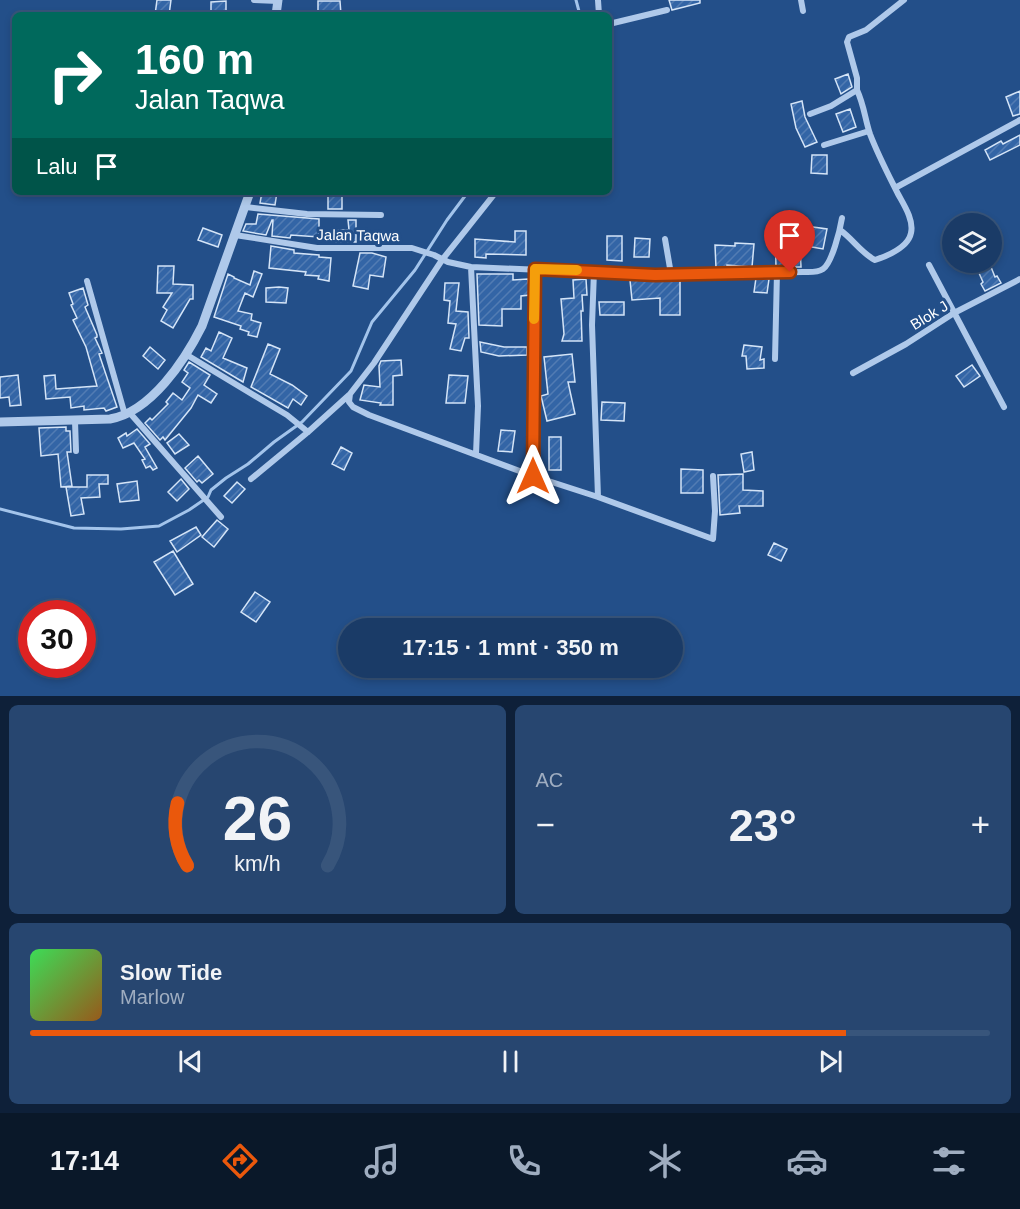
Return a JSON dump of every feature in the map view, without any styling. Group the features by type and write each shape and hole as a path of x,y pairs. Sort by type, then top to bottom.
{"street":[{"path":"254,0 278,1"},
{"path":"801,0 803,11"},
{"path":"842,218 840,231 850,237 865,255 875,260 903,246 912,231 909,218 876,151 869,131 864,105 857,90 857,78 847,42 849,37 866,30 904,0"},
{"path":"612,23 667,10"},
{"path":"810,114 831,106 857,90"},
{"path":"895,188 1020,120"},
{"path":"824,145 869,131"},
{"path":"0,422 110,419 127,414 146,400 187,355 201,326 249,195"},
{"path":"251,479 305,430 350,394 374,363 442,260 494,195"},
{"path":"246,207 307,214 381,214"},
{"name":"Jalan Taqwa","path":"235,235 317,248 392,247 420,250 442,260 471,267 671,274 817,271 824,268 829,260 840,231"},
{"path":"665,239 671,274"},
{"path":"929,265 1004,407"},
{"path":"471,267 478,406 476,454"},
{"path":"533,476 535,269"},
{"path":"594,271 592,325 598,497"},
{"path":"774,359 777,273"},
{"name":"Blok J","path":"853,374 954,313 1020,279"},
{"path":"87,281 127,414 198,489 221,517"},
{"path":"187,355 287,416 305,430"},
{"path":"350,394 349,402 353,407 369,415 712,539 715,511 713,476"},
{"path":"75,421 76,451"}],"building":[{"path":"157,0 171,0 169,12 155,12"},
{"path":"669,0 700,0 700,3 672,10"},
{"path":"226,1 226,12 211,12 211,2"},
{"path":"318,1 340,1 341,12 318,11"},
{"path":"848,74 852,87 841,94 835,79"},
{"path":"1020,91 1020,114 1013,116 1006,97"},
{"path":"802,101 805,117 817,142 805,147 796,128 791,104"},
{"path":"850,109 856,127 843,132 836,114"},
{"path":"1020,135 1020,145 990,160 985,150 1001,141 1003,144"},
{"path":"812,155 827,155 827,174 811,173"},
{"path":"261,195 277,195 275,205 260,203"},
{"path":"328,195 342,195 342,209 328,209"},
{"path":"258,214 319,219 319,237 272,236 273,220 266,235 243,231 246,224 256,224"},
{"path":"348,220 356,220 356,242 336,242 336,230 349,230"},
{"path":"813,227 827,229 823,249 800,245 801,267 776,267 775,231"},
{"path":"203,228 222,235 218,247 198,240"},
{"path":"515,231 526,231 526,255 486,254 486,258 475,257 475,239 515,242"},
{"path":"607,236 622,236 622,261 607,260"},
{"path":"635,238 650,239 649,257 634,257"},
{"path":"735,243 754,244 752,267 727,265 727,268 716,268 715,245 735,246"},
{"path":"271,246 294,250 294,253 331,258 329,281 318,279 319,276 305,275 306,272 269,268"},
{"path":"360,253 372,253 386,257 383,277 370,275 368,289 353,286"},
{"path":"158,266 174,266 173,284 193,285 193,299 190,299 173,328 161,321 167,310 163,307 172,293 157,293"},
{"path":"254,271 262,274 253,297 245,293 238,311 252,314 251,320 261,323 257,337 248,335 249,332 240,329 241,326 214,317 228,274 250,285"},
{"path":"979,273 993,273 1001,283 985,291 981,284 983,282"},
{"path":"477,274 513,274 513,280 528,279 530,295 521,296 521,309 502,309 502,326 479,325"},
{"path":"756,278 769,279 767,293 754,292"},
{"path":"586,279 587,295 582,295 582,341 562,341 564,334 561,299 574,298 573,280"},
{"path":"630,280 680,280 680,315 660,315 660,298 632,300"},
{"path":"445,283 459,283 456,311 468,312 469,338 465,338 461,351 450,349 456,324 448,323 450,301 444,300"},
{"path":"83,288 88,305 85,307 97,335 95,338 102,353 99,354 117,407 106,411 104,408 84,410 84,406 71,408 70,397 46,399 44,376 55,375 56,389 97,386 86,347 73,320 77,318 69,293"},
{"path":"266,288 288,288 286,303 266,302"},
{"path":"599,302 624,302 624,315 600,315"},
{"path":"219,332 232,338 223,358 247,368 243,382 201,357 206,348 211,351"},
{"path":"480,342 504,347 527,347 527,355 499,356 481,352"},
{"path":"268,344 280,349 270,374 307,396 301,405 293,399 288,408 251,387"},
{"path":"744,345 762,347 760,360 764,359 764,368 747,369 746,356 742,356"},
{"path":"150,347 165,360 158,369 143,356"},
{"path":"572,354 575,382 568,382 575,414 547,421 541,396 548,394 544,357"},
{"path":"401,360 402,375 393,376 393,405 380,405 381,403 360,400 364,385 380,387 379,366 381,361"},
{"path":"189,362 210,375 204,385 217,394 211,403 198,395 191,408 165,440 163,437 160,440 145,423 150,418 152,420 168,404 166,402 173,393 182,400 190,388 182,382 188,373 184,370"},
{"path":"972,365 980,376 964,387 956,376"},
{"path":"18,375 21,405 10,406 9,397 0,398 0,377"},
{"path":"449,375 468,376 465,403 446,403"},
{"path":"602,402 625,403 624,421 601,420"},
{"path":"66,427 66,431 70,431 71,452 67,452 72,486 61,487 58,454 41,456 39,428"},
{"path":"137,429 150,444 145,447 157,468 153,470 150,466 146,468 142,460 145,459 134,443 123,448 118,438 126,433 127,436"},
{"path":"501,430 515,431 512,452 498,451"},
{"path":"179,434 189,445 175,454 167,443"},
{"path":"549,437 561,437 561,470 549,470"},
{"path":"341,447 352,453 344,470 332,464"},
{"path":"752,452 754,470 744,472 741,454"},
{"path":"198,456 213,474 202,483 199,480 197,482 185,468"},
{"path":"681,469 703,470 703,493 681,493"},
{"path":"743,474 743,490 763,491 763,506 739,506 740,513 720,515 718,475"},
{"path":"87,475 108,475 108,484 99,484 100,497 81,498 84,514 71,516 66,487 87,487"},
{"path":"181,479 189,489 177,501 168,492"},
{"path":"137,481 139,500 120,502 117,484"},
{"path":"237,482 245,489 232,503 224,496"},
{"path":"217,520 228,529 214,547 202,537"},
{"path":"196,527 201,535 177,552 170,541"},
{"path":"774,543 787,549 781,561 768,555"},
{"path":"173,551 193,584 175,595 154,562"},
{"path":"255,592 270,602 256,622 241,612"}],"waterway":[{"path":"576,0 579,12"},
{"path":"0,509 74,528 121,529 159,526 189,510 208,497 211,490 226,478 302,422 351,371 372,322 415,270 466,195"}],"slow traffic":[{"path":"534,319 535,269 577,270"}],"route":[{"path":"533,476 535,269 655,275 790,272"}]}
